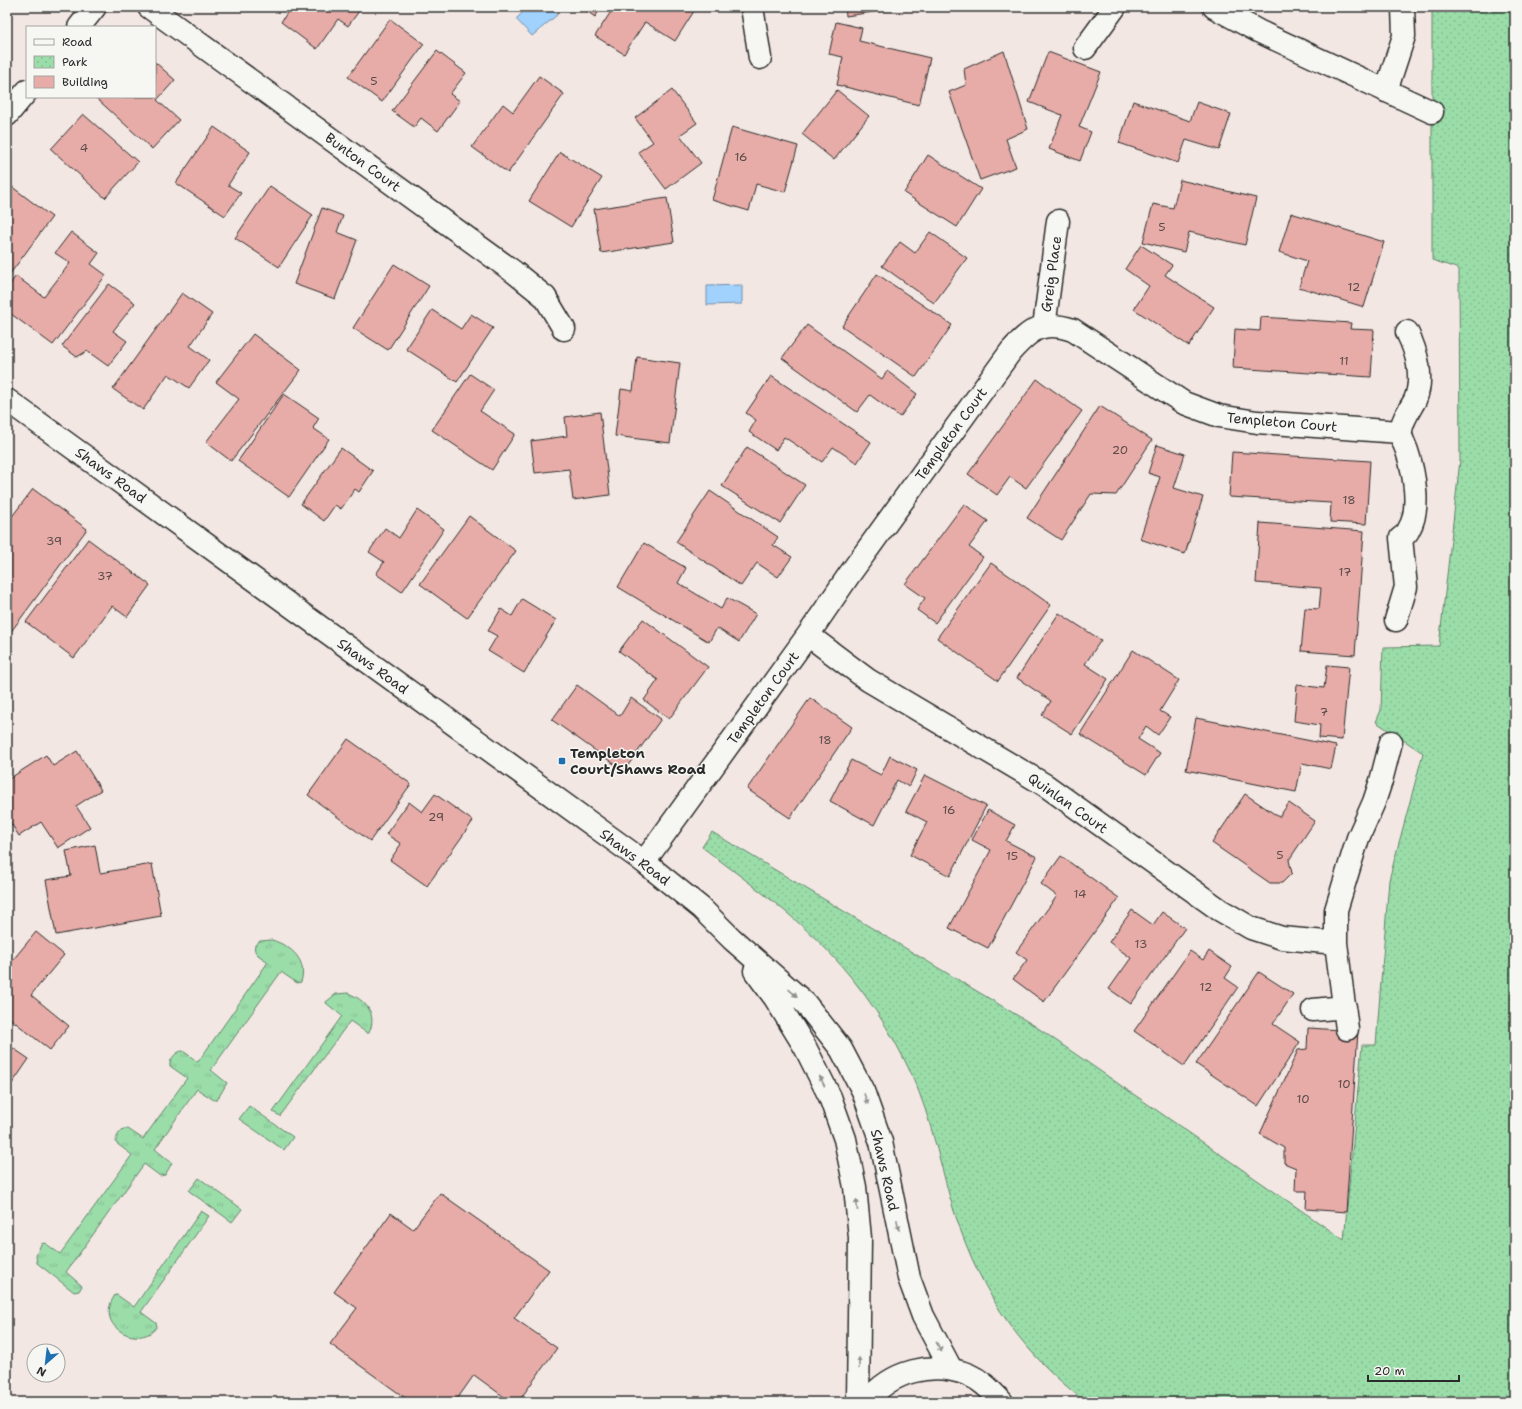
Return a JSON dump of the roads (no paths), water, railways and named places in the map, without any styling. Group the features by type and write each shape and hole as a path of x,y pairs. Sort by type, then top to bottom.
{"street":[{"path":"80,26 96,7"},
{"name":"Bunton Court","path":"149,7 514,272 545,298 564,329"},
{"path":"752,7 760,58"},
{"path":"1085,48 1115,7"},
{"path":"1214,7 1258,30 1432,112"},
{"path":"1386,91 1404,36 1403,7"},
{"path":"7,116 26,92"},
{"name":"Greig Place","path":"1044,326 1058,221"},
{"name":"Templeton Court","path":"644,862 1011,351 1029,333 1044,326 1054,325 1073,330 1184,403 1219,416 1256,422 1400,432"},
{"path":"1396,620 1406,587 1401,538 1410,529 1416,497 1414,474 1400,432 1415,399 1420,383 1414,345 1407,332"},
{"name":"Shaws Road","path":"7,400 644,862 701,908 732,939 805,1003 841,1049 862,1091 881,1142 909,1278 922,1316 951,1369"},
{"name":"Quinlan Court","path":"808,635 868,680 1045,785 1220,910 1251,928 1282,938 1336,943"},
{"path":"1347,1029 1336,943 1336,910 1351,835 1374,802 1382,782 1391,742"},
{"name":"Shaws Road","path":"732,939 775,998 805,1047 830,1097 845,1139 856,1187 860,1238 858,1402"},
{"path":"1313,1010 1345,1007"},
{"path":"867,1402 874,1392 898,1376 924,1368 951,1369 970,1375 1017,1402"},
{"path":"986,1385 1002,1402"}],"water":[{"path":"528,7 550,7 557,15 532,36 516,19"},
{"path":"742,285 742,304 707,305 707,286"}],"place":[{"name":"Templeton Court/Shaws Road","path":"562,761"}]}
